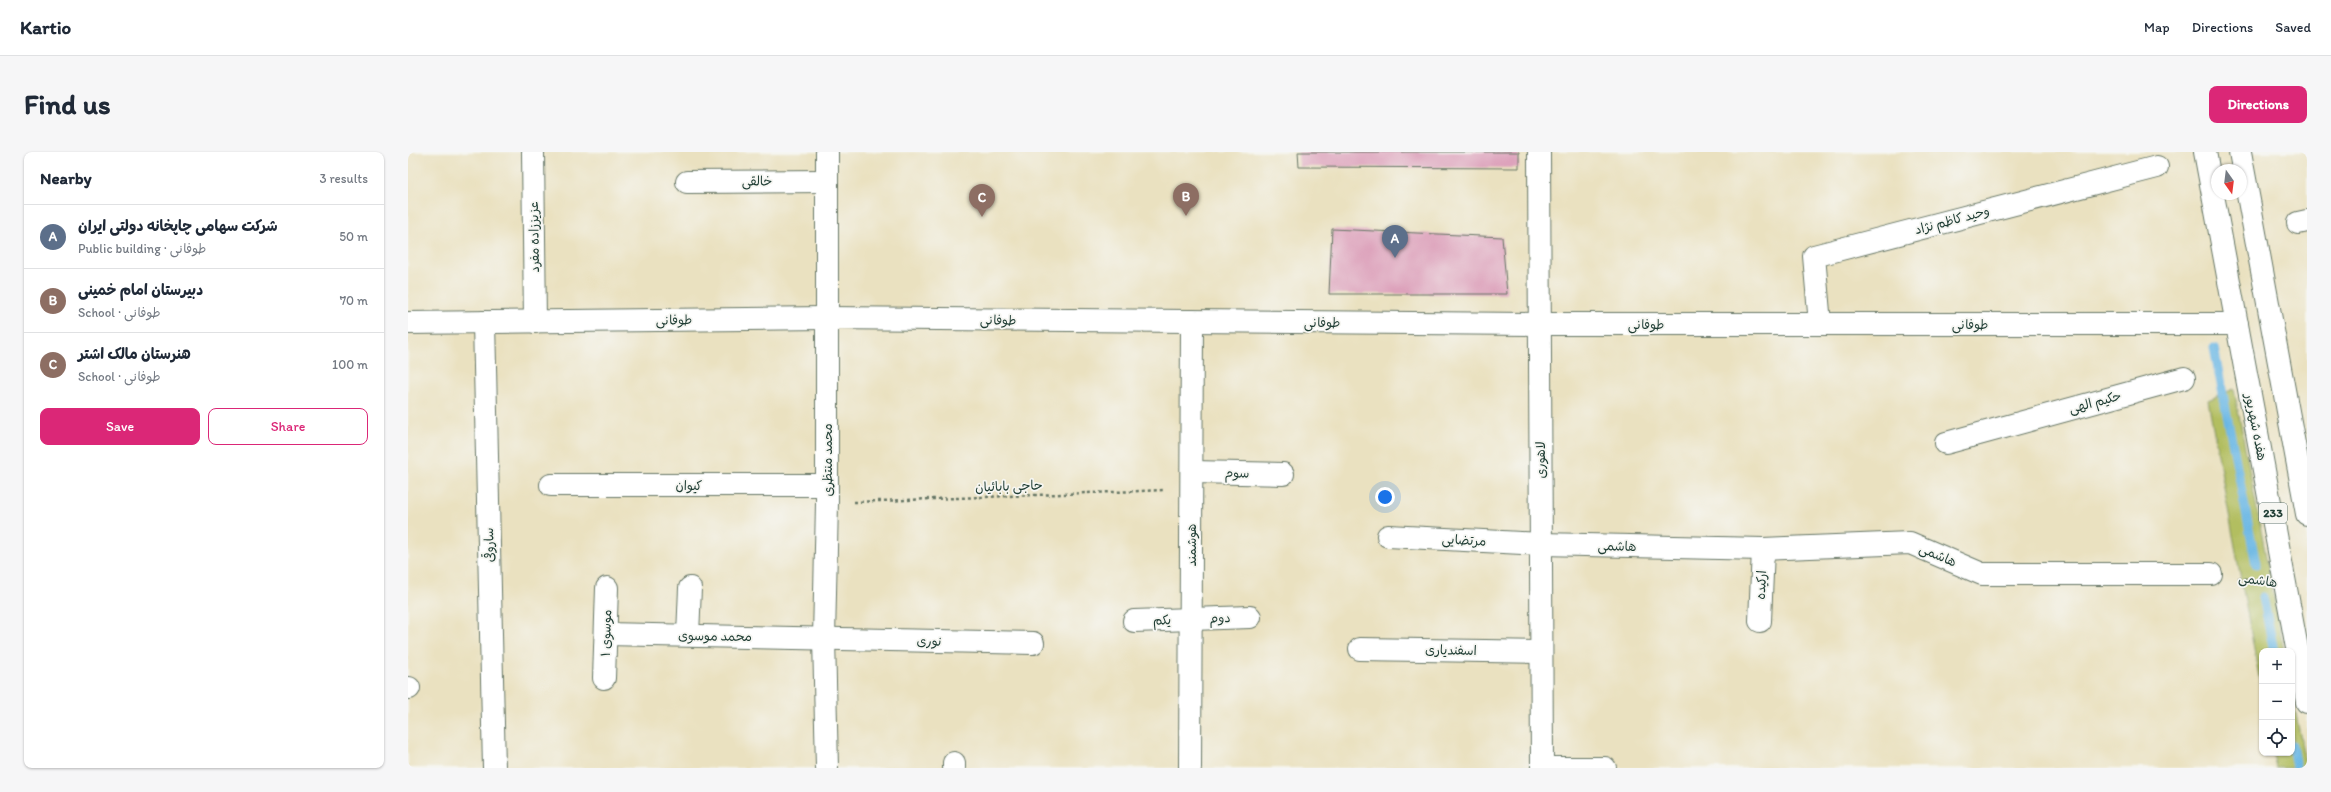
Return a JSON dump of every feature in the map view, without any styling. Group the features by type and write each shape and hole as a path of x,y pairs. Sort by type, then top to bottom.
{"street":[{"name":"عزیززاده مفرد","path":"533,152 535,322"},
{"name":"محمد منتظری","path":"827,152 827,494 824,638 827,768"},
{"name":"لاهوری","path":"1539,152 1542,768"},
{"name":"هفده شهریور","path":"2205,152 2307,702"},
{"name":"233","path":"2240,152 2307,514"},
{"name":"وحید کاظم نژاد","path":"1820,324 1814,256 2157,167"},
{"name":"خالقی","path":"687,182 827,181"},
{"name":"طوفانی","path":"408,323 827,318 1540,324 2237,324"},
{"name":"هوشمند","path":"1190,768 1192,321"},
{"name":"ساروقی","path":"484,322 494,768"},
{"name":"حکیم الهی","path":"1946,443 2184,378"},
{"name":"سوم","path":"1192,480 1283,474"},
{"name":"کیوان","path":"551,485 827,494"},
{"name":"مرتضایی","path":"1388,536 1541,544"},
{"name":"هاشمی","path":"1541,544 1763,549 1910,543 1982,574 2211,574"},
{"name":"ارکیده","path":"1760,621 1763,549"},
{"name":"موسوی ۱","path":"604,678 607,588"},
{"path":"688,635 690,588"},
{"name":"دوم","path":"1191,618 1250,617"},
{"name":"یکم","path":"1134,621 1191,618"},
{"name":"محمد موسوی","path":"606,634 824,638"},
{"name":"نوری","path":"824,638 1033,643"},
{"name":"اسفندیاری","path":"1360,649 1541,652"},
{"path":"1542,768 1605,768"}],"path":[{"name":"حاجی بابائیان","path":"827,494 1192,480"},
{"name":"هاشمی","path":"2211,574 2285,584"}],"green space":[{"path":"2234,389 2283,648 2259,648 2259,677 2208,400"},
{"path":"2295,708 2306,768 2276,768 2274,756 2295,756"}],"building":[{"path":"1298,152 1519,152 1519,168 1299,167"},
{"path":"1332,229 1502,237 1507,294 1329,294"}],"waterway":[{"path":"2214,348 2256,564"},
{"path":"2263,597 2273,648"},
{"path":"2294,756 2296,768"}],"place":[{"name":"دبیرستان امام خمینی","path":"1186,216"},
{"name":"هنرستان مالک اشتر","path":"982,217"},
{"name":"شرکت سهامی چاپخانه دولتی ایران","path":"1395,258"}]}
